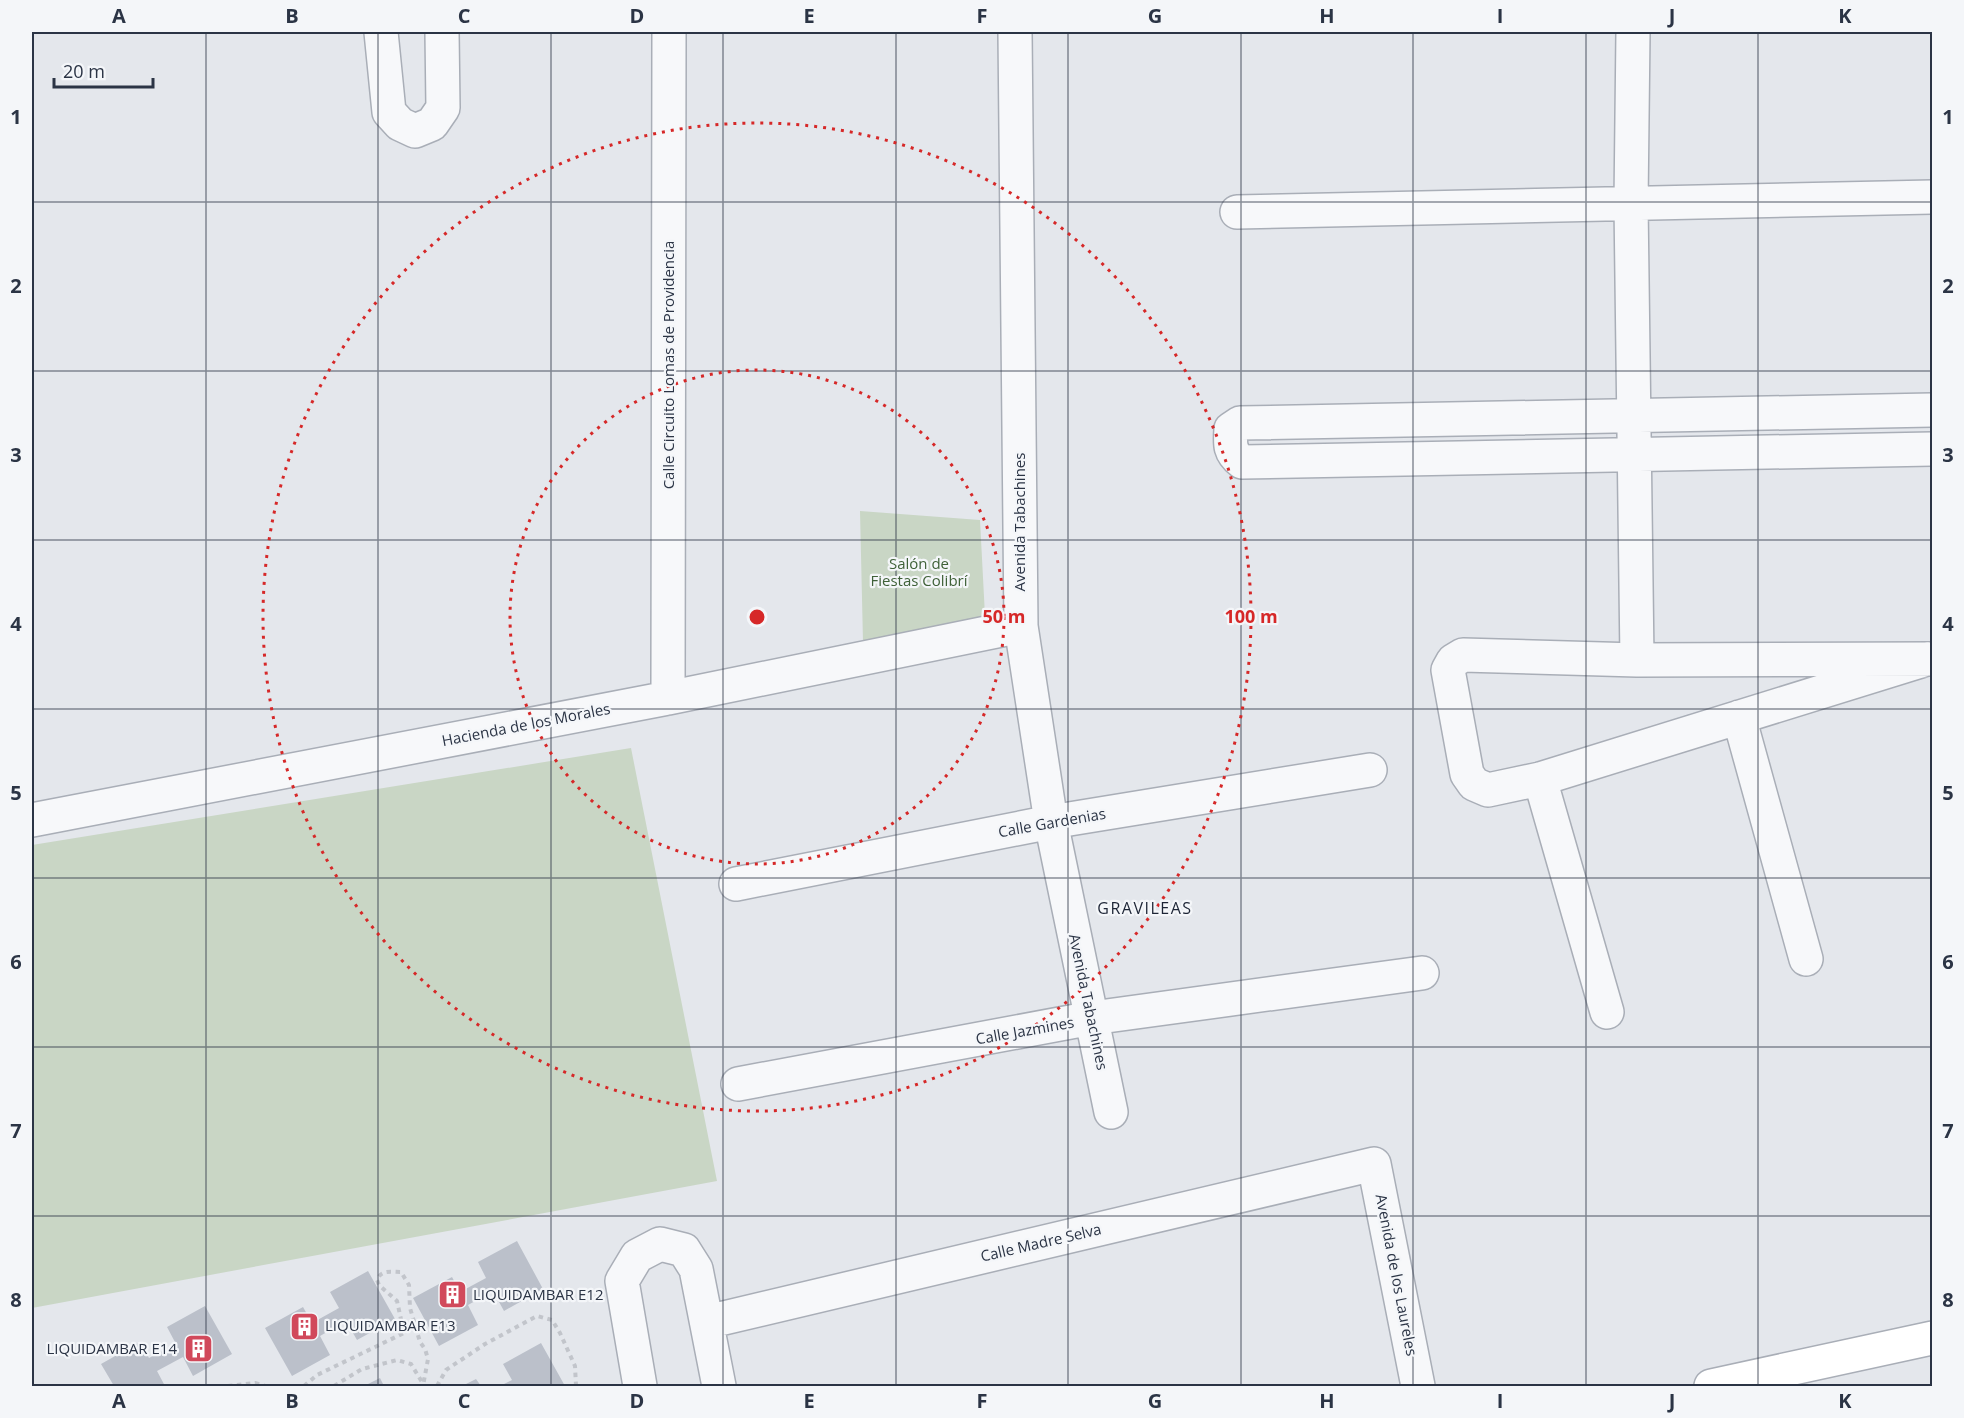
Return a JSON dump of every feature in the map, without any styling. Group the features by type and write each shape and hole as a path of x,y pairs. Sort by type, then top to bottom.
{"street":[{"path":"381,32 389,112 400,124 415,131 432,124 443,108 442,32"},
{"name":"Calle Circuito Lomas de Providencia","path":"668,698 669,32"},
{"name":"Avenida Tabachines","path":"1015,32 1020,626 1051,822 1111,1112"},
{"path":"1633,32 1631,203 1637,660"},
{"path":"1237,212 1932,197"},
{"path":"1932,410 1240,423 1231,429 1230,443 1234,456 1242,462 1932,449"},
{"name":"Hacienda de los Morales","path":"32,820 668,698 1020,626"},
{"path":"1463,656 1637,660 1930,659 1540,778 1488,790 1474,784 1467,774 1448,670 1453,661 1463,656"},
{"path":"1739,717 1806,959"},
{"name":"Calle Gardenias","path":"736,884 1051,822 1370,770"},
{"path":"1540,778 1607,1012"},
{"name":"Calle Jazmines","path":"738,1084 1092,1018 1422,974"},
{"name":"Calle Madre Selva","path":"707,1322 1374,1164"},
{"name":"Avenida de los Laureles","path":"1374,1164 1418,1386"},
{"path":"640,1386 622,1281 637,1256 660,1244 684,1250 696,1269 719,1386"},
{"path":"1711,1386 1932,1338"}],"path":[{"path":"304,1386 317,1375 404,1333 397,1301 379,1285 377,1280 387,1271 401,1272 409,1285 410,1308 428,1359 423,1385"},
{"path":"437,1386 446,1370 485,1344 537,1316 552,1320 561,1333 575,1366 576,1386"},
{"path":"334,1386 362,1369 397,1360 411,1364 423,1385"},
{"path":"228,1386 255,1383 265,1386"}],"green space":[{"name":"Salón de Fiestas Colibrí","path":"860,511 980,520 985,616 863,642"},
{"path":"631,748 717,1181 32,1308 32,845"}],"building":[{"name":"LIQUIDAMBAR E12","path":"517,1241 543,1289 504,1311 493,1291 468,1305 478,1325 439,1346 413,1298 452,1277 460,1292 486,1278 478,1262"},
{"name":"LIQUIDAMBAR E13","path":"368,1271 395,1319 357,1340 346,1321 320,1336 330,1355 292,1376 265,1328 303,1307 312,1323 339,1308 330,1292"},
{"name":"LIQUIDAMBAR E14","path":"205,1306 232,1354 193,1376 183,1357 157,1371 165,1386 114,1386 101,1364 140,1342 149,1358 176,1344 167,1327"},
{"path":"541,1343 565,1386 500,1386 512,1380 503,1364"},
{"path":"380,1378 384,1386 364,1386"},
{"path":"476,1379 481,1386 462,1386"}],"place":[{"name":"LIQUIDAMBAR E12","path":"452,1295"},
{"name":"LIQUIDAMBAR E13","path":"304,1326"},
{"name":"LIQUIDAMBAR E14","path":"198,1349"}],"district":[{"name":"GRAVILEAS","path":"1145,908"}]}
